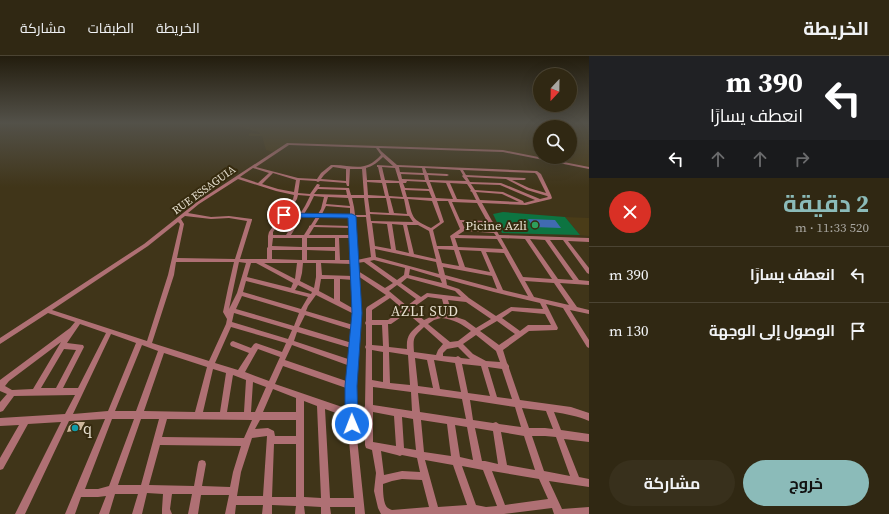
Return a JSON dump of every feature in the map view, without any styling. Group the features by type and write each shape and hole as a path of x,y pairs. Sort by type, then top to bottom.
{"street":[{"name":"RUE ESSAGUIA","path":"0,341 153,240 184,214 237,177 288,144"},
{"name":"RUE ESSAGUIA","path":"300,144 503,151 589,168"},
{"path":"377,147 383,156 397,167 410,215 418,224 431,230"},
{"path":"288,236 309,204 322,174 332,166 348,169 366,166 378,162 383,156"},
{"path":"366,166 520,171 538,174 549,195"},
{"path":"366,166 366,197 374,258"},
{"path":"380,166 392,214"},
{"path":"252,167 298,179 348,182"},
{"path":"423,167 433,200 442,222 431,230"},
{"path":"444,168 456,201"},
{"path":"348,169 348,189 352,207 357,313 351,386 351,414 360,514"},
{"path":"461,169 533,300"},
{"path":"520,171 528,189"},
{"path":"259,184 271,173"},
{"path":"399,173 447,175"},
{"path":"464,176 524,179"},
{"path":"237,177 297,194 326,196 387,197 526,204 550,198 549,195"},
{"path":"495,177 501,184"},
{"path":"504,178 528,189 549,195"},
{"path":"269,261 270,236 274,227 292,205 297,194 298,179"},
{"path":"366,181 468,182 501,184 540,201"},
{"path":"317,188 348,189"},
{"path":"403,189 430,190"},
{"path":"472,191 503,193 526,204"},
{"path":"292,291 298,282 306,236 311,226 319,216 326,196"},
{"path":"449,200 463,230"},
{"path":"324,205 352,207"},
{"path":"184,214 211,218 229,217 249,219 239,249 238,261 229,289 226,312 230,321 353,364"},
{"path":"284,215 410,215"},
{"path":"149,344 175,260 182,224 178,220"},
{"path":"459,221 491,222"},
{"path":"370,222 418,224"},
{"path":"389,223 394,251"},
{"path":"405,224 412,255"},
{"path":"311,226 353,227"},
{"path":"431,230 445,286"},
{"path":"452,236 463,230 498,236"},
{"path":"270,236 353,237"},
{"path":"452,236 498,236 589,240"},
{"path":"452,236 463,269"},
{"path":"337,237 338,262"},
{"path":"526,237 575,309"},
{"path":"546,238 577,282"},
{"path":"564,239 589,272"},
{"path":"373,247 494,275"},
{"path":"435,247 505,251"},
{"path":"269,248 337,248"},
{"path":"483,250 501,292"},
{"path":"175,260 355,262 374,258 501,292 589,312"},
{"path":"365,260 420,299"},
{"path":"198,415 211,365 230,321 232,310 240,293 249,261"},
{"path":"256,261 357,313"},
{"path":"230,514 237,472 246,442 311,296 316,291 319,277 318,261"},
{"path":"385,291 406,276 408,267"},
{"path":"319,277 356,275 385,291 448,344"},
{"path":"406,276 457,290 467,300 520,334"},
{"path":"336,301 338,277"},
{"path":"244,278 311,296"},
{"path":"521,279 589,282"},
{"path":"240,293 356,328"},
{"path":"390,295 370,308 368,323 368,443 371,447 589,483"},
{"path":"368,323 385,323 426,295 467,300"},
{"path":"445,298 450,317"},
{"path":"499,349 528,328 554,329 555,325 542,302"},
{"path":"565,307 589,345"},
{"path":"439,358 442,348 448,344 459,344 476,331 512,309 547,312"},
{"path":"47,310 109,332 240,374 368,420"},
{"path":"232,310 354,346"},
{"path":"434,512 420,455 410,342 412,334 435,317 450,317 463,322 499,349 506,366 526,432 541,474 559,514 589,512"},
{"path":"35,392 72,330 79,321"},
{"path":"385,323 386,386"},
{"path":"72,330 1,384 1,388 12,393 80,391"},
{"path":"20,514 109,332"},
{"path":"70,514 140,341"},
{"path":"233,344 252,351"},
{"path":"459,344 471,356 483,362 495,401"},
{"path":"240,374 252,351 257,345 284,355"},
{"path":"58,391 81,347 63,346"},
{"path":"368,347 430,357 483,362 506,366"},
{"path":"104,514 162,349"},
{"path":"430,357 437,393"},
{"path":"458,360 465,397 482,465 503,510"},
{"path":"281,362 351,386"},
{"path":"223,416 230,371"},
{"path":"247,416 250,378"},
{"path":"369,383 579,412 589,417"},
{"path":"0,408 12,393"},
{"path":"300,396 300,514"},
{"path":"321,404 326,514"},
{"path":"368,408 417,416 471,422 526,432 560,434 589,439"},
{"path":"550,408 576,481"},
{"path":"398,412 400,452"},
{"path":"0,422 111,415 300,416"},
{"path":"137,514 164,416"},
{"path":"0,466 26,420"},
{"path":"450,420 456,460 473,509"},
{"path":"496,426 504,468"},
{"path":"250,434 270,433 272,440 267,514"},
{"path":"272,440 300,440"},
{"path":"157,441 246,442"},
{"path":"376,448 380,473 378,491 382,508 386,512 392,514 473,509 486,513 503,510 518,511 554,503"},
{"path":"193,514 202,464"},
{"path":"379,481 400,474 424,476"},
{"path":"78,493 98,493 112,490 144,489 197,491 268,500 359,503"},
{"path":"167,514 166,508 168,490"}],"shaded area":[{"path":"264,144 285,144 273,152 266,150"},
{"path":"324,144 533,144 533,157 505,151"},
{"path":"577,144 589,144 589,168 569,164 577,164"},
{"path":"565,217 589,218 589,236 580,235"}],"green space":[{"name":"Picine Azli","path":"503,212 565,217 580,235 502,233 493,214"}],"water":[{"path":"528,219 555,220 561,228 533,227"}],"building":[{"name":"q","path":"75,422 85,422 81,430 67,432 69,426"}],"place":[{"name":"Picine Azli","path":"535,225"},
{"name":"q","path":"75,428"}],"district":[{"name":"AZLI SUD","path":"425,311"}],"route":[{"path":"284,215 352,216 356,272 357,325 351,386 352,424"}]}
